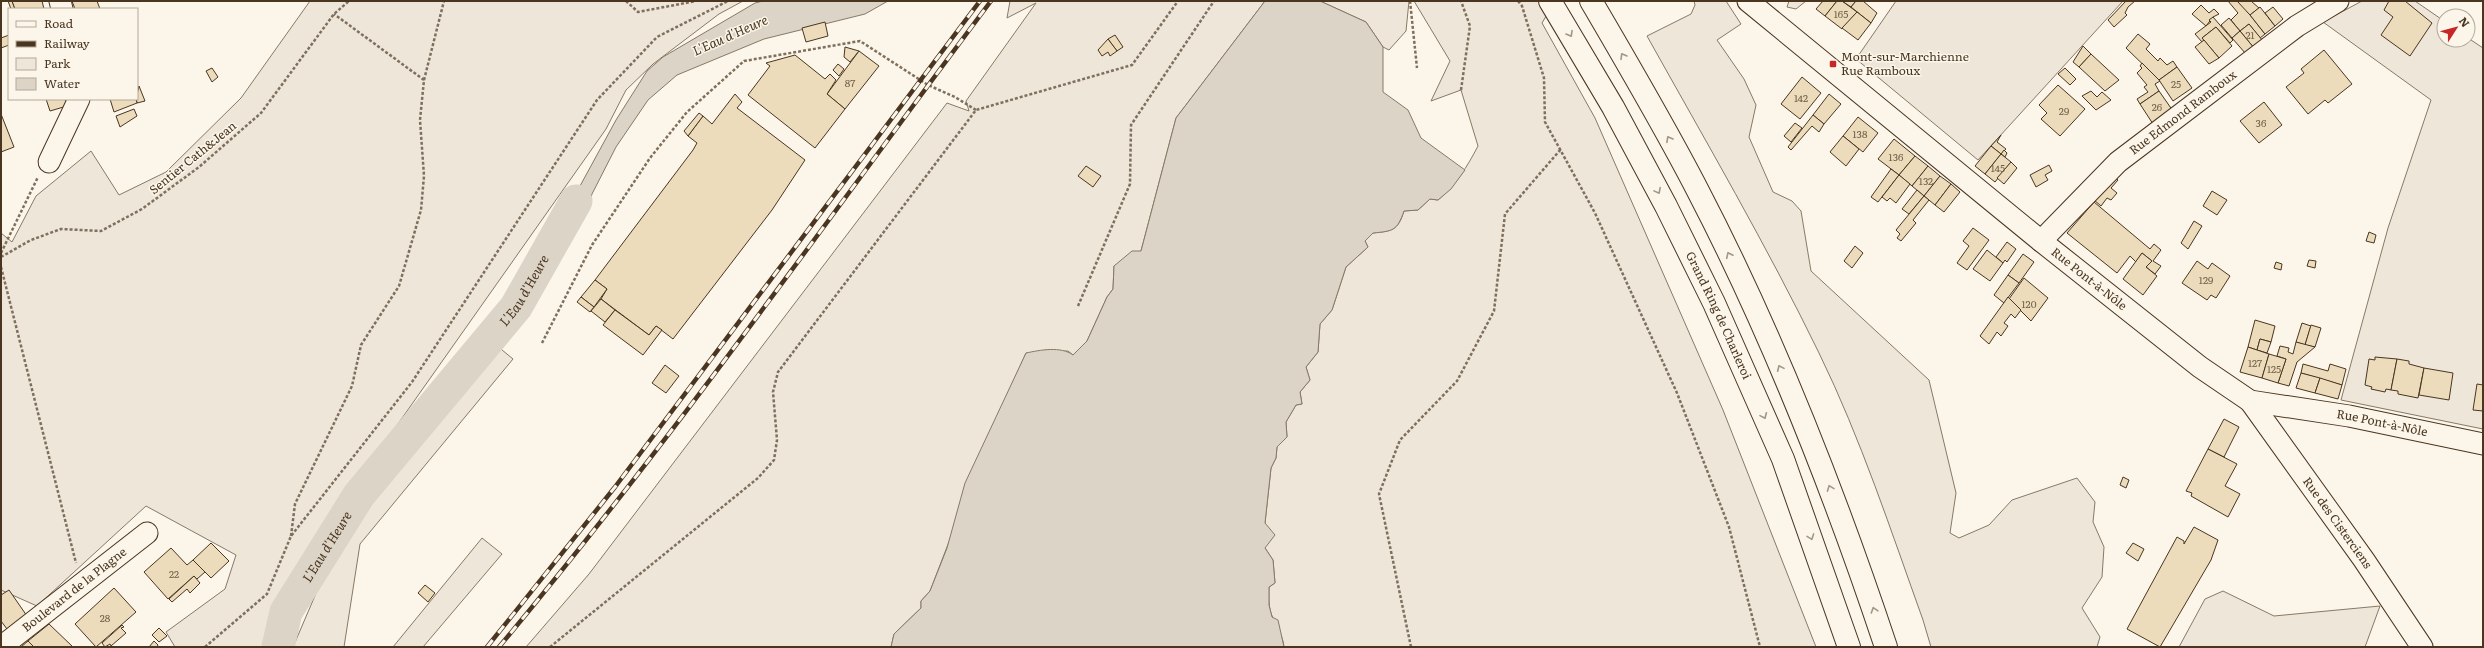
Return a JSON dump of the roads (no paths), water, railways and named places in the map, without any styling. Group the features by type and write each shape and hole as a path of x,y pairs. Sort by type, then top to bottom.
{"highway":[{"name":"Grand Ring de Charleroi","path":"1550,1 1613,107 1666,206 1714,304 1783,459 1849,647"},
{"path":"1591,1 1642,89 1698,192 1755,311 1814,445 1856,557 1886,647"}],"street":[{"name":"Rue Pont-à-Nôle","path":"1748,1 2041,241 2200,367 2250,401 2349,416 2483,444"},
{"name":"Rue Edmond Ramboux","path":"2041,241 2118,162 2297,26 2338,1"},
{"path":"49,162 79,100"},
{"name":"Rue des Cisterciens","path":"2250,401 2364,560 2422,647"},
{"name":"Boulevard de la Plagne","path":"1,647 147,533"}],"water":[{"path":"763,1 888,1 865,14 764,39 677,75 648,100 616,147 592,194 587,210 578,220 571,236 561,245 547,237 580,186 616,120 647,71 663,57 755,3"},
{"path":"1265,1 1320,1 1366,22 1383,47 1383,92 1408,110 1421,138 1465,170 1451,189 1438,200 1430,199 1418,210 1404,211 1399,223 1393,229 1385,232 1373,233 1365,241 1368,247 1346,267 1332,310 1320,324 1318,352 1306,367 1310,380 1300,392 1302,404 1296,405 1286,422 1287,437 1277,447 1276,458 1271,468 1265,523 1275,535 1265,548 1273,560 1275,583 1269,587 1269,605 1272,617 1278,620 1284,647 891,647 894,634 921,608 921,601 930,591 947,548 965,483 1026,353 1044,350 1063,350 1073,355 1087,341 1107,297 1113,289 1114,266 1132,251 1141,251 1176,118"}],"waterway":[{"name":"L'Eau d'Heure","path":"278,647 286,612 359,495 516,307 576,201"}],"railway":[{"path":"487,647 615,487 980,1"},
{"path":"499,647 626,489 750,327 991,1"}],"place":[{"name":"Mont-sur-Marchienne Rue Ramboux","path":"1833,64"}]}
